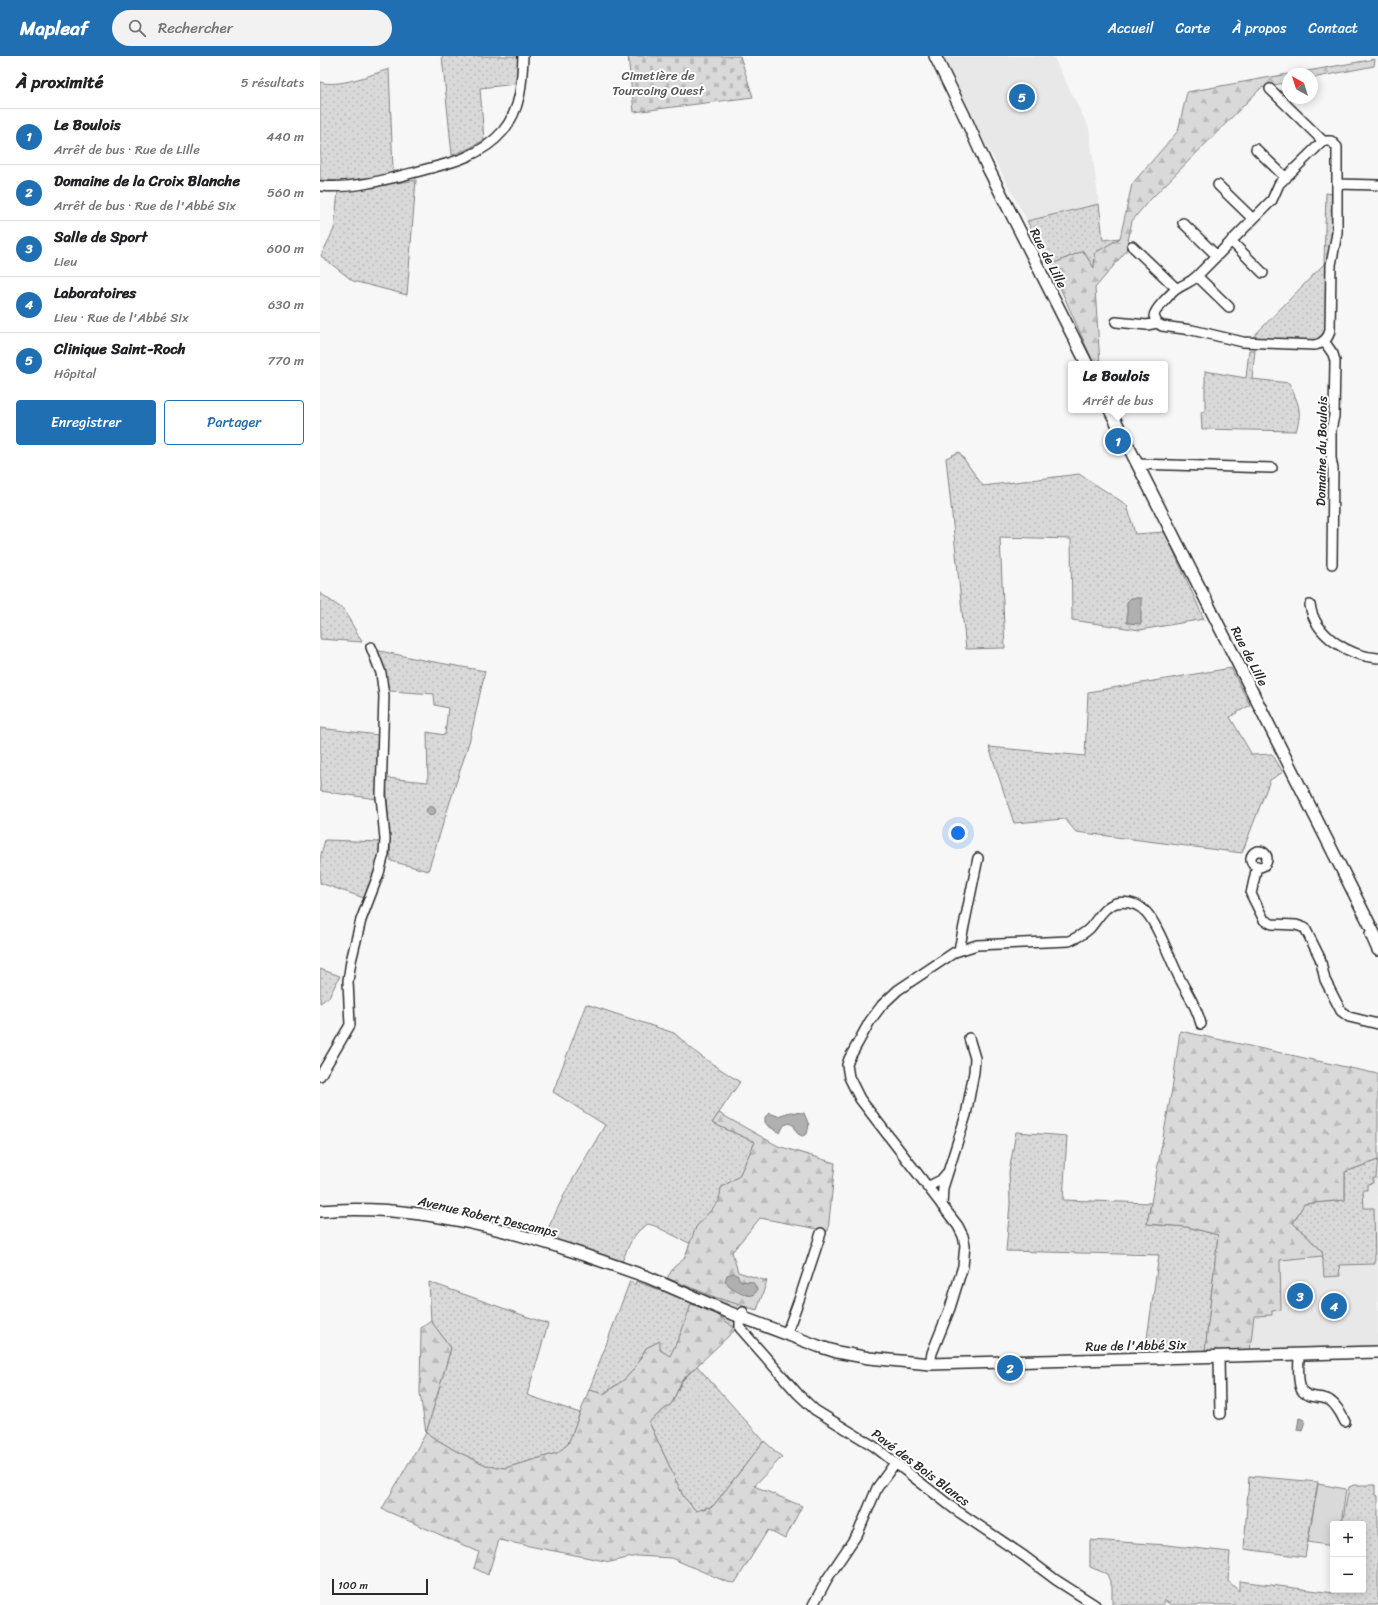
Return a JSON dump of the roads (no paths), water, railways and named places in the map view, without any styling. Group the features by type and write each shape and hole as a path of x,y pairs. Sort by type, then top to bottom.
{"main road":[{"name":"Rue de Lille","path":"929,56 958,115 986,164"},
{"name":"Rue de Lille","path":"935,56 986,164 1085,361"},
{"name":"Rue de Lille","path":"1112,413 1378,941"},
{"name":"Rue de Lille","path":"1364,915 1378,950"},
{"name":"Avenue Robert Descamps","path":"320,1211 385,1210 420,1214 449,1219 544,1242 644,1276 808,1340"},
{"name":"Rue de l'Abbé Six","path":"808,1340 894,1361 930,1364 1378,1352"}],"street":[{"path":"320,186 364,184 449,163 466,157 484,147 499,135 506,127 515,111 520,95 523,56"},
{"path":"1270,89 1323,141"},
{"path":"1331,140 1337,147 1337,233 1331,265 1330,332 1328,338 1315,345 1248,343 1192,330 1165,327 1157,323 1154,318 1154,312 1177,289 1189,284 1217,256 1272,200 1277,187 1323,141 1331,140"},
{"path":"1256,149 1286,178"},
{"path":"1337,184 1378,184"},
{"path":"1218,185 1253,219"},
{"path":"1183,223 1217,256"},
{"path":"1231,241 1263,273"},
{"path":"1132,246 1177,289"},
{"path":"1197,276 1229,307"},
{"path":"1116,322 1147,325 1157,323"},
{"name":"Domaine du Boulois","path":"1324,341 1335,358 1334,417 1331,430 1331,458 1333,469 1332,564"},
{"path":"1137,464 1272,468"},
{"path":"1310,605 1317,622 1324,632 1335,642 1358,654 1378,658"},
{"path":"320,1076 350,1025 348,981 351,962 361,920 379,873 384,854 385,839 381,796 384,689 379,667 371,647"},
{"path":"959,950 978,858"},
{"path":"1257,866 1251,894 1264,920 1272,924 1296,925 1305,928 1320,958 1326,983 1341,1011 1349,1017 1375,1023"},
{"path":"930,1364 958,1282 966,1250 961,1232 860,1099 850,1079 848,1063 850,1056 868,1023 882,1005 898,990 959,950 977,945 1069,941 1086,932 1103,912 1112,905 1125,902 1135,904 1143,909 1152,919 1179,977 1196,1006 1201,1024"},
{"path":"942,1206 943,1192 966,1115 974,1072 975,1058 969,1038"},
{"path":"927,1187 941,1180 948,1172"},
{"path":"787,1332 821,1233"},
{"name":"Pavé des Bois Blancs","path":"742,1315 739,1325 740,1328 804,1400 820,1413 871,1444 964,1516 1024,1556 1056,1580 1095,1605"},
{"path":"1299,1355 1299,1383 1302,1390 1310,1396 1327,1399 1333,1403 1345,1422"},
{"path":"1219,1357 1220,1414"},
{"path":"813,1605 826,1579 858,1533 871,1498 895,1463"}],"place":[{"name":"Clinique Saint-Roch","path":"1022,97"},
{"name":"Le Boulois","path":"1118,441"},
{"name":"Salle de Sport","path":"1300,1296"},
{"name":"Laboratoires","path":"1334,1306"},
{"name":"Domaine de la Croix Blanche","path":"1010,1368"}],"park label":[{"name":"Cimetière de Tourcoing Ouest","path":"658,82"}]}
